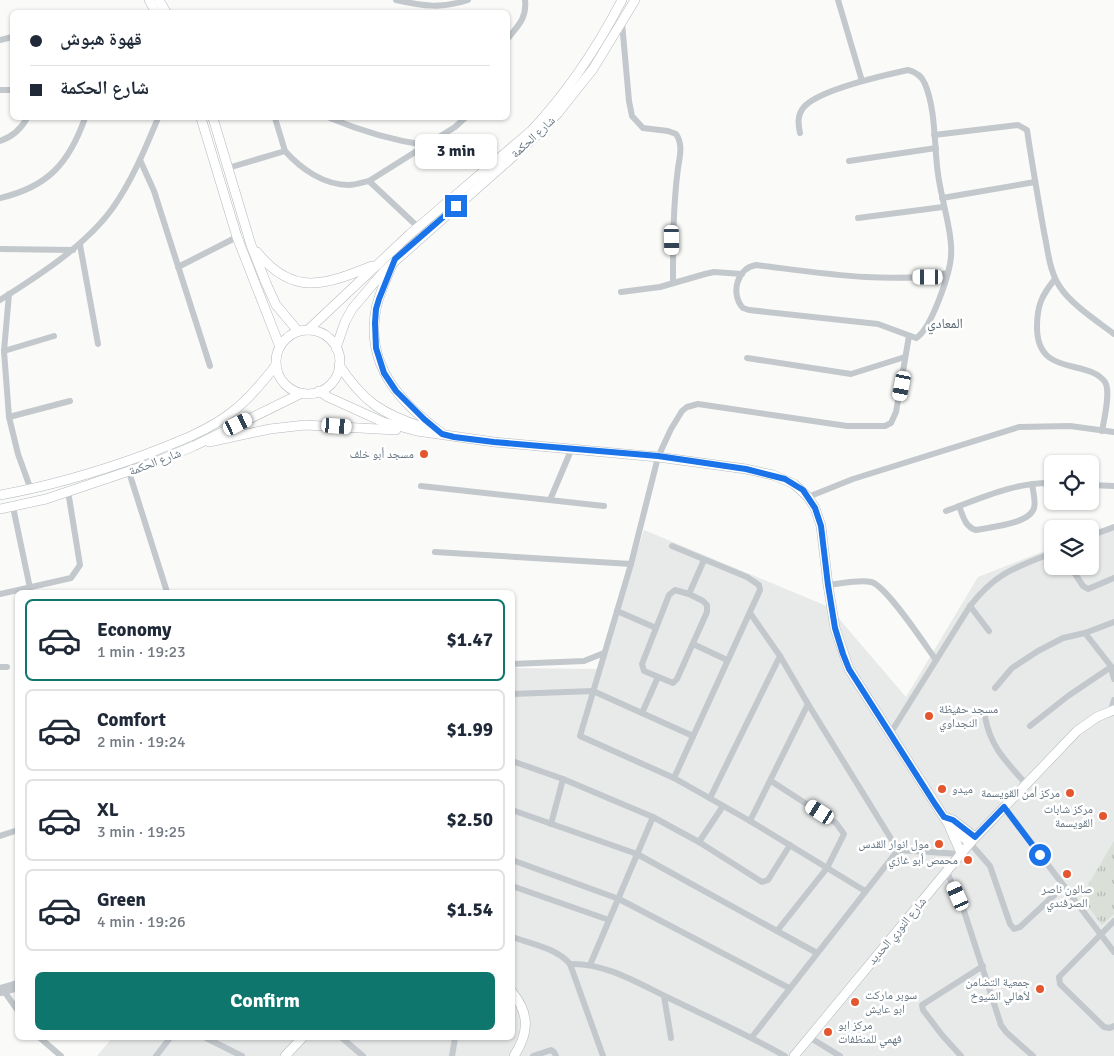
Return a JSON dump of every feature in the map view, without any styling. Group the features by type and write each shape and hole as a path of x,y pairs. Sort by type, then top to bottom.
{"street":[{"path":"396,0 426,6 446,5 468,0"},
{"path":"510,36 522,21 526,10 525,0"},
{"name":"شارع الحكمة","path":"308,330 377,264 544,117 591,56 622,0"},
{"name":"شارع الحكمة","path":"336,348 345,322 352,309 365,291 395,259 545,128 593,70 635,0"},
{"path":"838,0 862,81"},
{"path":"622,23 632,116 643,128 668,131 676,134 681,143 674,203 672,240 673,284"},
{"path":"800,133 798,120 803,108 814,99 862,81 908,70 918,74 926,85 932,111 943,207 952,250 948,273 933,314 927,327 918,338 878,324 743,308 736,294 737,284 742,274 751,266 756,265 871,276 928,277 948,273"},
{"path":"0,141 14,134 26,120"},
{"path":"0,198 27,190 39,183 63,163 74,145 84,120"},
{"path":"0,300 80,245 112,210 132,176 157,120"},
{"path":"201,120 237,237 280,347"},
{"path":"214,120 251,245 271,296 276,305 298,331"},
{"path":"277,120 286,151 297,164 312,174 330,182 349,185 369,181 462,120"},
{"path":"335,120 396,141 425,145"},
{"path":"934,135 997,126 1021,126 1027,130 1051,266 1056,279 1068,297 1114,334"},
{"path":"849,161 936,148"},
{"path":"228,168 286,151"},
{"path":"140,160 154,191 210,366"},
{"path":"369,181 418,227"},
{"path":"942,198 1035,182"},
{"path":"858,218 943,207"},
{"path":"178,267 237,237"},
{"path":"80,245 98,344"},
{"path":"251,245 272,270 296,282 328,281 377,264"},
{"path":"0,249 72,250"},
{"path":"395,259 383,286 376,309 376,348 384,373 396,391 417,414 442,434"},
{"path":"622,292 673,284 714,272 742,274"},
{"path":"1056,279 1044,294 1038,306 1037,338 1045,352 1055,361 1091,373 1104,381 1107,386 1107,399 1102,431"},
{"path":"9,294 4,351 9,417 18,454 31,490"},
{"path":"339,365 333,381 320,391 302,393 291,389 282,381 276,365 280,347 287,338 298,331 308,330 325,335 336,348 339,365 362,394 383,411 410,423 454,437"},
{"path":"4,351 54,336"},
{"path":"865,891 750,821 674,778 580,736 631,564 658,456 682,411 692,405 710,405 847,426 876,427 888,425 893,420 896,412 902,386 909,336"},
{"path":"747,358 851,374 905,357"},
{"name":"شارع الحكمة","path":"0,495 31,490 83,476 182,440 231,413 276,365"},
{"path":"320,391 382,422 417,431 494,442 658,456 746,469 773,475 794,484 808,497 821,526 835,628 849,669 944,817 961,854 898,850"},
{"name":"شارع الحكمة","path":"0,509 68,492 129,472 194,446 302,393"},
{"path":"9,417 70,401"},
{"path":"194,446 246,434 305,425 417,431"},
{"path":"808,497 853,479 1019,426 1070,426 1114,432"},
{"path":"550,500 572,448"},
{"path":"129,472 166,590"},
{"path":"959,506 967,524 970,528 976,530 1022,520 1030,516 1035,507 1032,484"},
{"path":"946,511 998,492 1032,484 1044,484"},
{"path":"1099,485 1114,486"},
{"path":"421,486 604,506"},
{"path":"20,590 72,578 80,565 68,492"},
{"path":"12,507 30,588"},
{"path":"1099,533 1114,527"},
{"path":"672,546 747,577 759,585 759,595 727,660 674,778"},
{"path":"435,552 631,564"},
{"path":"890,734 970,606 990,583 1002,574 1044,556"},
{"path":"689,594 704,560"},
{"path":"1076,575 1083,586 1088,588 1114,578"},
{"path":"828,585 871,582 877,585 888,596 936,660"},
{"path":"677,590 689,594 703,601 707,608 675,682 669,682 644,671 642,664 671,593 677,590"},
{"path":"0,594 15,591"},
{"path":"970,606 990,631"},
{"path":"617,611 656,628"},
{"path":"750,613 780,656 898,850"},
{"path":"995,688 1012,668 1038,651 1062,638 1085,633 1114,622"},
{"path":"1085,633 1112,669 1114,679"},
{"path":"693,644 727,660"},
{"path":"515,664 584,661 604,653"},
{"path":"710,798 780,656"},
{"path":"1030,726 1068,696 1112,669"},
{"path":"642,713 658,677"},
{"path":"515,694 593,691 693,736"},
{"path":"1113,710 1114,700"},
{"path":"750,821 808,704"},
{"name":"شارع النوري الحديد","path":"794,1056 972,840 1077,731 1113,710"},
{"path":"985,717 988,734 993,743 1026,784"},
{"path":"515,762 563,778 653,817 699,842 764,882 768,880 790,845"},
{"path":"551,824 563,778"},
{"path":"771,781 836,823 844,834 827,868 777,931"},
{"path":"699,842 722,806"},
{"path":"1004,807 1114,952"},
{"path":"515,811 637,854 817,953"},
{"path":"590,965 653,817"},
{"path":"944,817 953,820 972,840 990,866 1010,924 1014,928 1020,928 1064,886"},
{"path":"949,826 972,840"},
{"path":"0,836 15,831"},
{"path":"752,1037 898,850"},
{"path":"515,861 619,898 789,988"},
{"path":"947,872 963,908 1001,1025 1006,1032 1033,1056"},
{"path":"515,887 609,920"},
{"path":"1114,921 1058,979 1060,984 1104,1027 1110,1028 1114,1026"},
{"path":"515,938 554,952 570,964 603,1056"},
{"path":"570,964 590,965 622,975 752,1037 785,1056"},
{"path":"961,1056 942,1036 923,1010 922,1005 983,966"},
{"path":"1,989 15,985"},
{"path":"1,989 15,988"},
{"path":"1,989 15,1007"},
{"path":"664,996 672,1038"},
{"path":"514,1056 525,1038 526,1028 523,1009 515,997"},
{"path":"809,1036 840,1056"},
{"path":"42,1040 60,1056"},
{"path":"156,1056 168,1040"},
{"path":"210,1040 242,1056"},
{"path":"285,1056 300,1040"},
{"path":"344,1040 363,1056"},
{"path":"452,1056 454,1040"},
{"path":"533,1056 551,1050 556,1056"}],"shaded area":[{"path":"1114,528 1114,1056 97,1056 110,1040 515,1040 515,668 598,669 644,530 829,607 906,697 978,577 1044,551 1044,575 1099,575 1099,530"}],"green space":[{"path":"1114,841 1114,914 1102,925 1081,897"}],"place":[{"name":"مسجد أبو خلف","path":"424,454"},
{"name":"مسجد حفيظة النجداوي","path":"929,716"},
{"name":"ميدو","path":"942,789"},
{"name":"مركز أمن القويسمة","path":"1070,793"},
{"name":"مركز شابات القويسمة","path":"1103,816"},
{"name":"مول انوار القدس","path":"939,844"},
{"name":"محمص أبو غازي","path":"968,860"},
{"name":"صالون ناصر الصرفندي","path":"1067,874"},
{"name":"جمعية التضامن لأهالي الشيوخ","path":"1040,989"},
{"name":"سوبر ماركت ابو عايش","path":"855,1002"},
{"name":"مركز ابو فهمي للمنظفات","path":"828,1032"}],"district":[{"name":"المعادي","path":"945,323"}],"route":[{"path":"456,206 395,259 383,286 376,309 375,336 380,363 390,383 403,400 442,434 454,437 658,456 746,469 785,479 803,490 815,508 821,526 835,628 849,669 935,804 944,817 953,820 975,837 1004,807 1040,855"}]}
